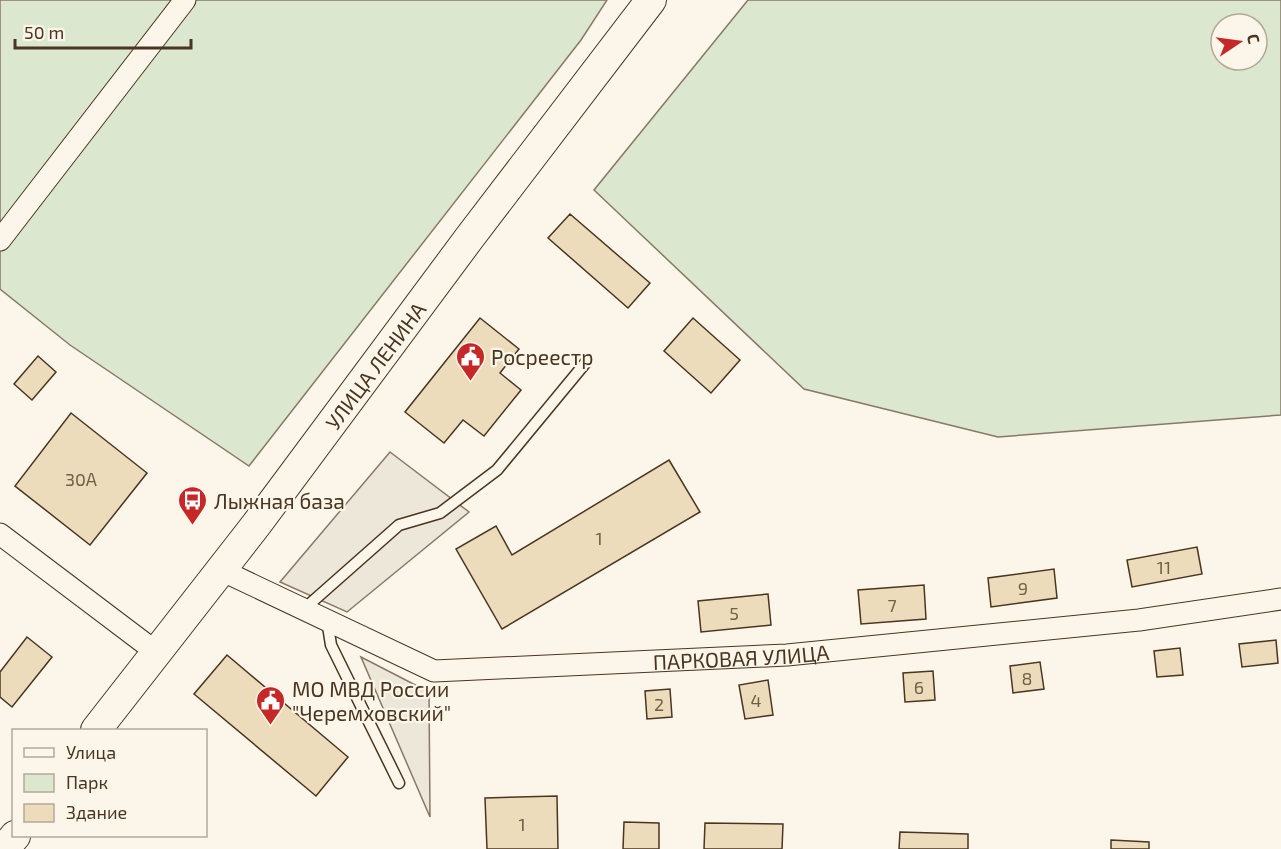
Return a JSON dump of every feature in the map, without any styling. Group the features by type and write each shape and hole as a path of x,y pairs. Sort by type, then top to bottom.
{"main road":[{"name":"УЛИЦА ЛЕНИНА","path":"97,729 263,515 470,237 651,0"},
{"path":"4,849 14,837"}],"street":[{"path":"0,240 185,0"},
{"path":"0,534 156,652"},
{"name":"ПАРКОВАЯ УЛИЦА","path":"221,570 434,671 788,656 1139,620 1281,599"}],"lane":[{"path":"304,609 399,525 440,513 497,470 587,361"},
{"path":"327,620 331,645 399,783"}],"green space":[{"path":"0,0 607,0 581,40 249,466 70,345 0,289"},
{"path":"748,0 1281,0 1281,415 998,437 804,389 594,190"}],"shaded area":[{"path":"390,452 469,512 347,612 280,582"},
{"path":"361,657 429,692 430,817"}],"building":[{"path":"570,214 650,283 628,308 548,238"},
{"name":"Росреестр","path":"480,318 519,349 500,373 521,390 484,436 463,420 444,443 405,412"},
{"path":"693,318 740,360 711,393 664,351"},
{"path":"38,356 56,372 32,400 14,384"},
{"path":"71,413 147,473 90,545 15,486"},
{"path":"669,460 700,512 502,629 456,549 496,526 512,555"},
{"path":"1197,547 1202,574 1132,587 1127,560"},
{"path":"1054,569 1057,598 991,607 988,578"},
{"path":"924,585 926,619 861,624 858,590"},
{"path":"768,594 771,625 701,632 698,601"},
{"path":"27,637 52,657 12,707 0,697 0,672"},
{"path":"1276,640 1278,663 1242,667 1239,644"},
{"path":"1180,648 1183,675 1157,677 1154,651"},
{"name":"МО МВД России \"Черемховский\"","path":"227,655 348,757 316,796 194,694"},
{"path":"1040,662 1044,689 1013,693 1010,666"},
{"path":"933,671 935,700 905,702 903,673"},
{"path":"768,680 773,715 745,719 739,685"},
{"path":"670,689 672,717 647,719 645,691"},
{"path":"557,796 558,849 487,849 485,798"},
{"path":"624,822 659,823 659,849 623,849"},
{"path":"705,823 783,824 782,849 704,849"},
{"path":"900,832 968,834 968,849 899,849"},
{"path":"1111,840 1149,842 1149,849 1111,849"}],"place":[{"name":"Росреестр","path":"470,382"},
{"name":"Лыжная база","path":"193,526"},
{"name":"МО МВД России \"Черемховский\"","path":"271,726"}]}
